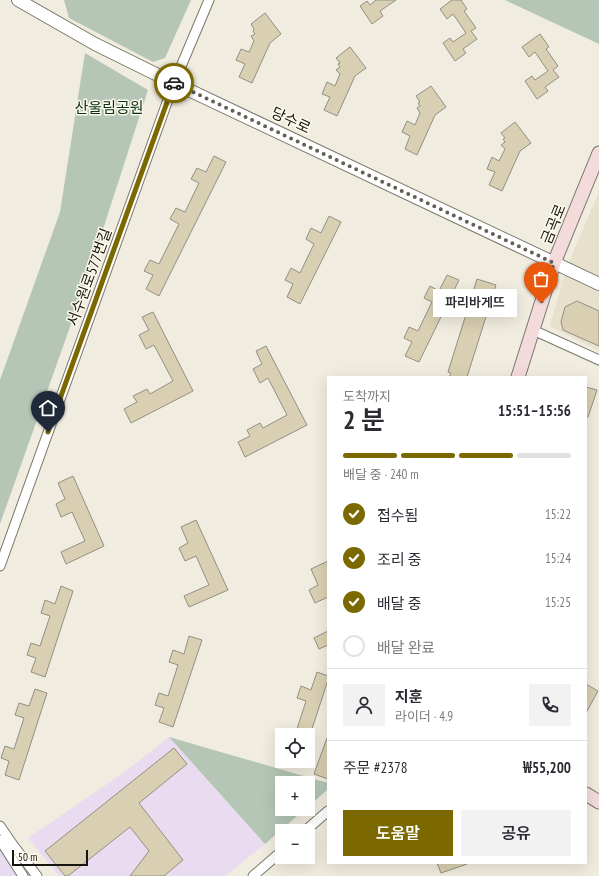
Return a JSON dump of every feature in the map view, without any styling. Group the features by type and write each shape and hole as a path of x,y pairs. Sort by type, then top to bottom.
{"main road":[{"name":"금곡로","path":"518,376 554,263 599,153"},
{"path":"587,795 599,802"}],"street":[{"name":"당수로","path":"18,0 95,44 174,83 599,284"},
{"name":"서수원로577번길","path":"0,566 174,83 209,0"},
{"path":"533,330 599,360"},
{"path":"313,824 327,813"},
{"path":"0,826 37,876"},
{"path":"0,840 23,876"},
{"path":"253,876 275,857"}],"shaded area":[{"path":"599,192 599,351 550,326 566,269"},
{"path":"169,737 265,844 225,876 59,876 28,838 126,771"},
{"path":"0,846 20,876 0,876"}],"green space":[{"path":"64,0 191,0 165,58 153,62 69,18"},
{"path":"505,0 599,0 599,44"},
{"name":"산울림공원","path":"85,53 148,90 87,279 0,524 0,380 60,212"},
{"path":"169,737 304,776 275,776 275,816 297,816 288,824 275,824 275,835 265,844"},
{"path":"315,779 327,783 327,790 315,801"}],"building":[{"path":"376,0 396,0 380,11 383,16 372,24 360,6 367,1 370,5"},
{"path":"452,0 461,0 467,9 464,11 476,28 471,31 477,39 463,49 466,53 455,61 443,43 450,38 453,42 466,33 453,14 447,19 440,9"},
{"path":"265,13 281,34 270,43 252,83 239,77 245,64 236,60 241,49 249,52 254,41 251,36 255,34 251,24"},
{"path":"540,34 549,47 546,49 558,66 553,70 559,77 545,87 548,91 537,99 525,81 532,76 535,80 548,71 535,52 529,57 522,47"},
{"path":"350,47 366,68 355,76 337,116 324,110 330,97 322,94 327,82 335,86 340,74 336,70 340,67 338,64 340,63 336,58"},
{"path":"431,86 446,107 435,115 417,155 405,149 410,136 402,132 407,121 415,125 420,113 417,108 420,106 418,103 420,102 416,96"},
{"path":"515,122 531,143 520,151 502,191 489,185 495,172 487,169 492,157 499,161 505,149 501,145 505,142 503,139 505,138 501,133"},
{"path":"214,156 226,162 159,296 146,289 153,275 144,271 150,260 159,264 179,224 170,219 176,208 185,212 199,183 191,179 197,168 206,172"},
{"path":"329,216 341,222 300,304 287,297 293,284 285,280 291,268 300,273 314,244 306,239 311,228 321,233"},
{"path":"447,275 459,280 419,362 405,356 412,342 404,338 409,327 418,331 432,302 424,298 430,286 439,291"},
{"path":"477,279 496,285 467,376 450,376 451,373 448,372"},
{"path":"577,301 599,311 599,346 563,330 561,322 565,307"},
{"path":"153,312 193,391 131,423 124,409 137,402 133,396 147,389 150,394 173,381 154,345 146,349 139,335 149,330 142,317"},
{"path":"266,346 307,425 245,457 238,442 250,436 247,430 260,423 263,428 287,415 268,378 260,383 253,369 262,364 256,351"},
{"path":"587,387 597,390 587,417"},
{"path":"73,476 104,546 66,564 61,552 85,541 72,512 61,517 56,504 65,499 58,483"},
{"path":"196,520 228,590 189,607 184,596 209,585 196,556 185,561 179,548 188,543 181,527"},
{"path":"327,561 327,597 315,603 309,590 318,585 311,569"},
{"path":"61,586 73,591 45,677 31,672 36,658 27,655 31,643 40,646 50,616 41,613 45,600 55,604"},
{"path":"327,632 327,645 319,649 314,638"},
{"path":"189,636 202,640 173,727 159,722 164,708 155,705 159,693 168,696 178,665 169,662 173,650 184,654"},
{"path":"317,672 327,676 327,683 312,728 297,728 306,701 297,698 301,686 311,690"},
{"path":"587,685 598,691 587,711"},
{"path":"35,689 47,693 19,780 5,775 9,761 1,758 5,746 14,749 24,718 15,715 19,703 29,706"},
{"path":"327,738 327,779 314,774"},
{"path":"174,748 187,764 139,803 183,860 164,876 130,876 149,851 130,827 68,876 65,876 45,851"},
{"path":"437,864 467,864 441,873"}],"way so far":[{"path":"174,83 554,263 541,303"}],"place":[{"name":"파리바게뜨","path":"541,303"}],"route":[{"path":"48,432 174,83"}]}
